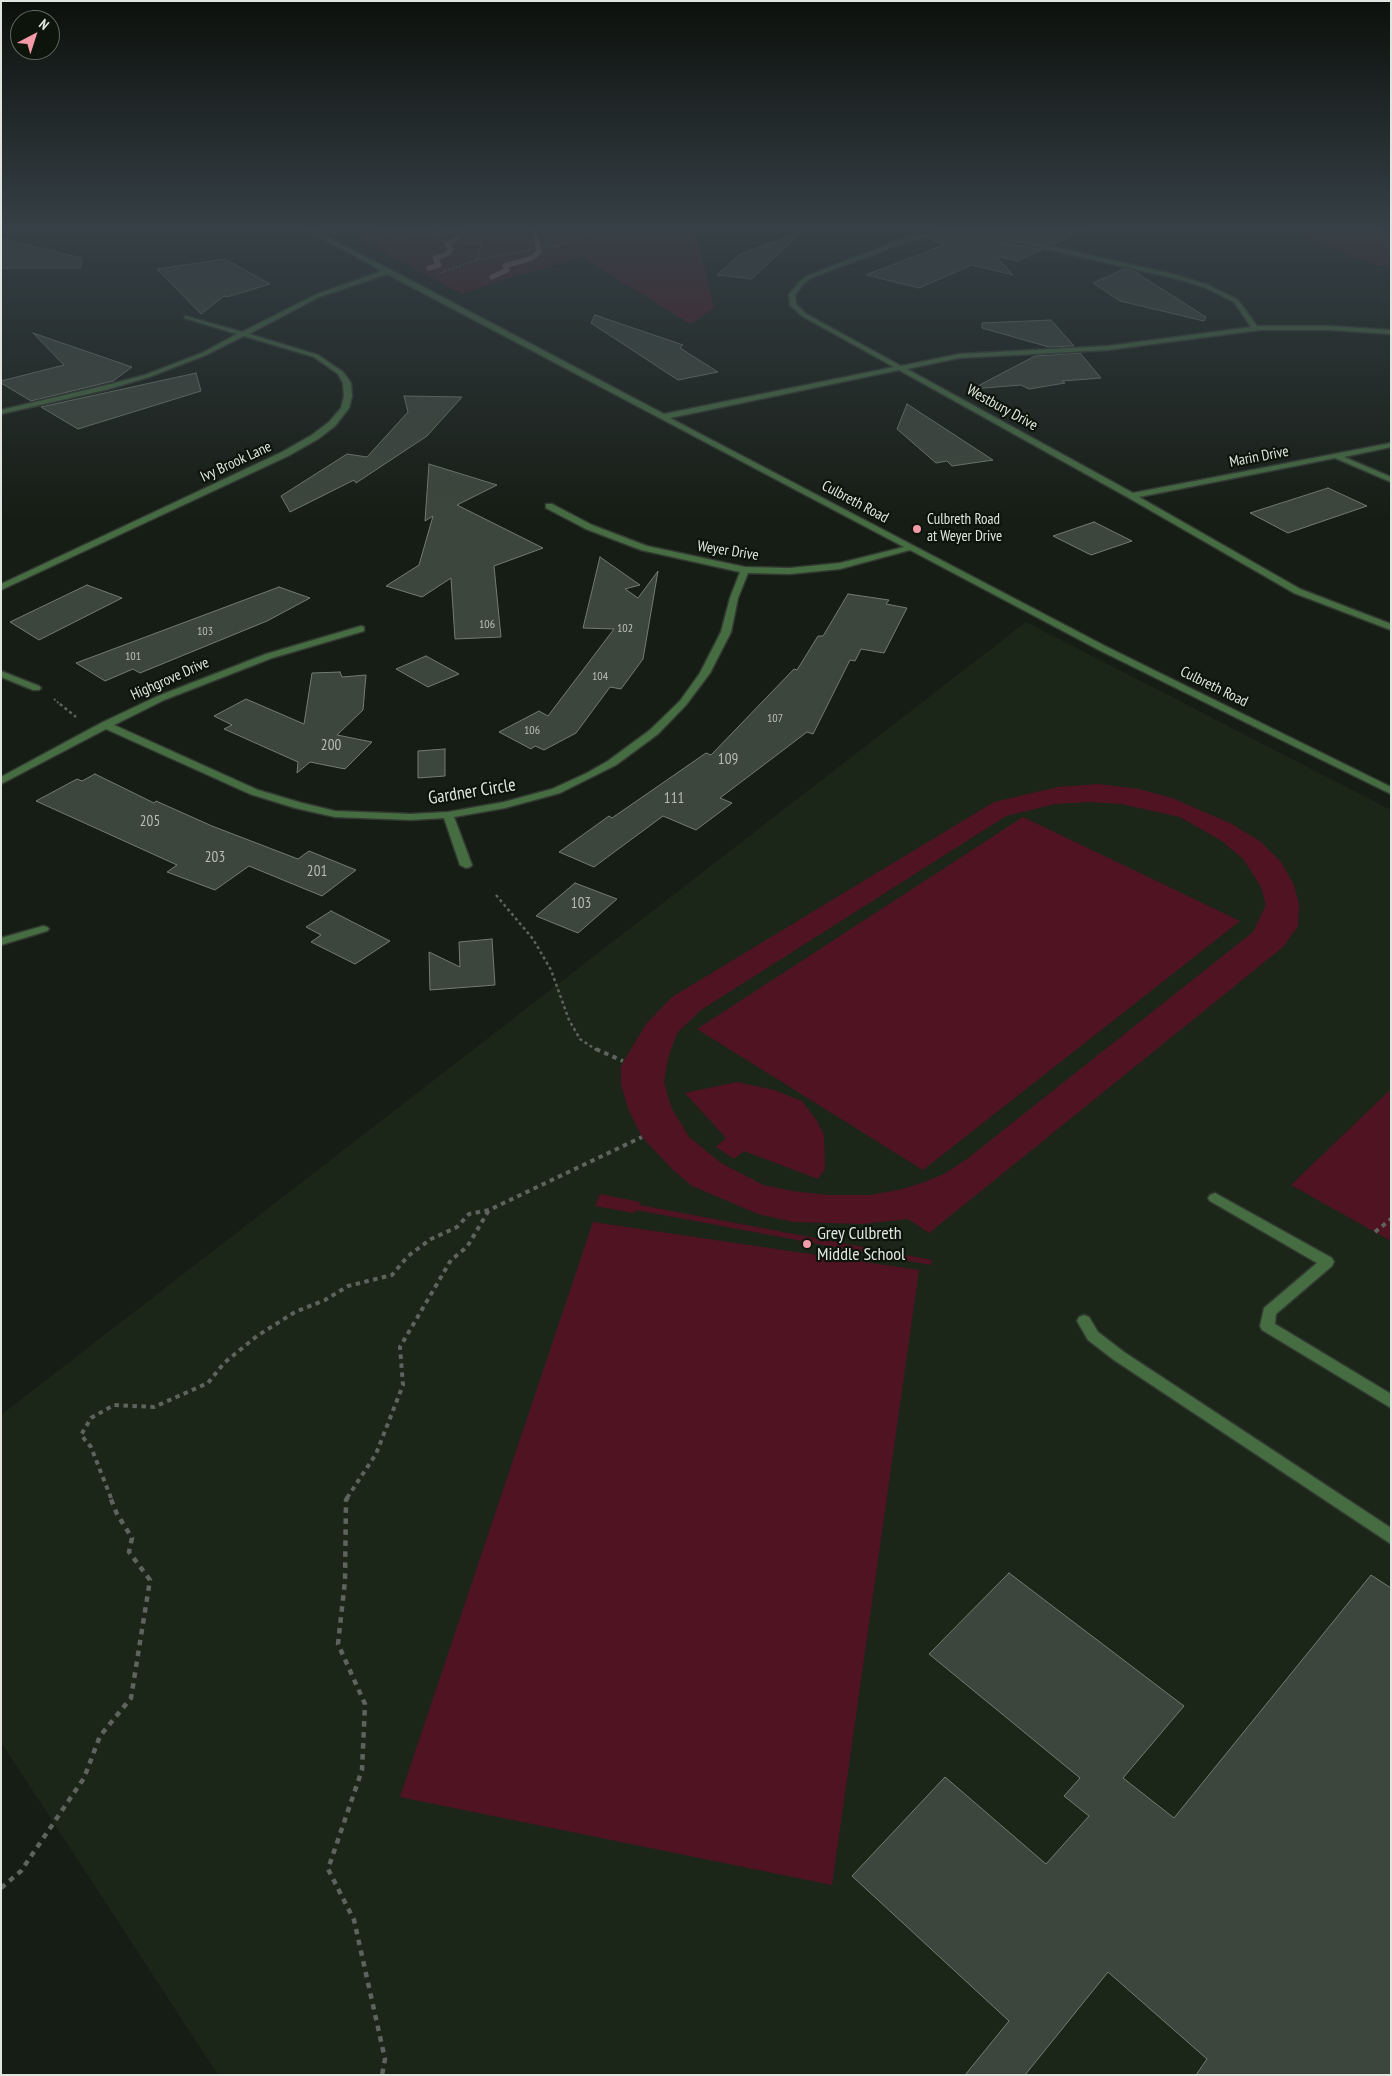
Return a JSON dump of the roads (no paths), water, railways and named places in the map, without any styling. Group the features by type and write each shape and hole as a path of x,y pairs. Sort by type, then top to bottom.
{"street":[{"name":"Ivy Brook Lane","path":"1,587 285,454 315,437 332,424 345,408 348,396 347,384 341,373 316,356 221,327"},
{"path":"1,412 137,380 204,354 259,327"},
{"name":"Culbreth Road","path":"494,327 1102,648 1391,791"},
{"name":"Westbury Drive","path":"826,327 1132,496 1298,591 1391,628"},
{"path":"662,417 900,368 973,355 1108,348 1256,329 1329,328 1391,332"},
{"name":"Marin Drive","path":"1132,496 1391,445"},
{"path":"1336,456 1391,480"},
{"name":"Weyer Drive","path":"549,506 589,527 644,548 745,570 790,571 840,566 910,548"},
{"name":"Gardner Circle","path":"105,725 254,792 299,806 336,814 411,817 448,815 505,805 556,791 612,763 654,732 683,703 705,673 726,632 734,598 745,570"},
{"name":"Highgrove Drive","path":"1,781 105,725 161,698 221,673 278,653 361,629"},
{"path":"1,674 36,688"},
{"path":"448,815 466,865"},
{"path":"1,942 43,929"},
{"path":"1216,1198 1327,1262 1270,1312 1267,1326 1391,1402"},
{"path":"1084,1321 1093,1336 1119,1356 1391,1537"}],"place":[{"name":"Culbreth Road at Weyer Drive","path":"917,529"},
{"name":"Grey Culbreth Middle School","path":"807,1244"}]}
